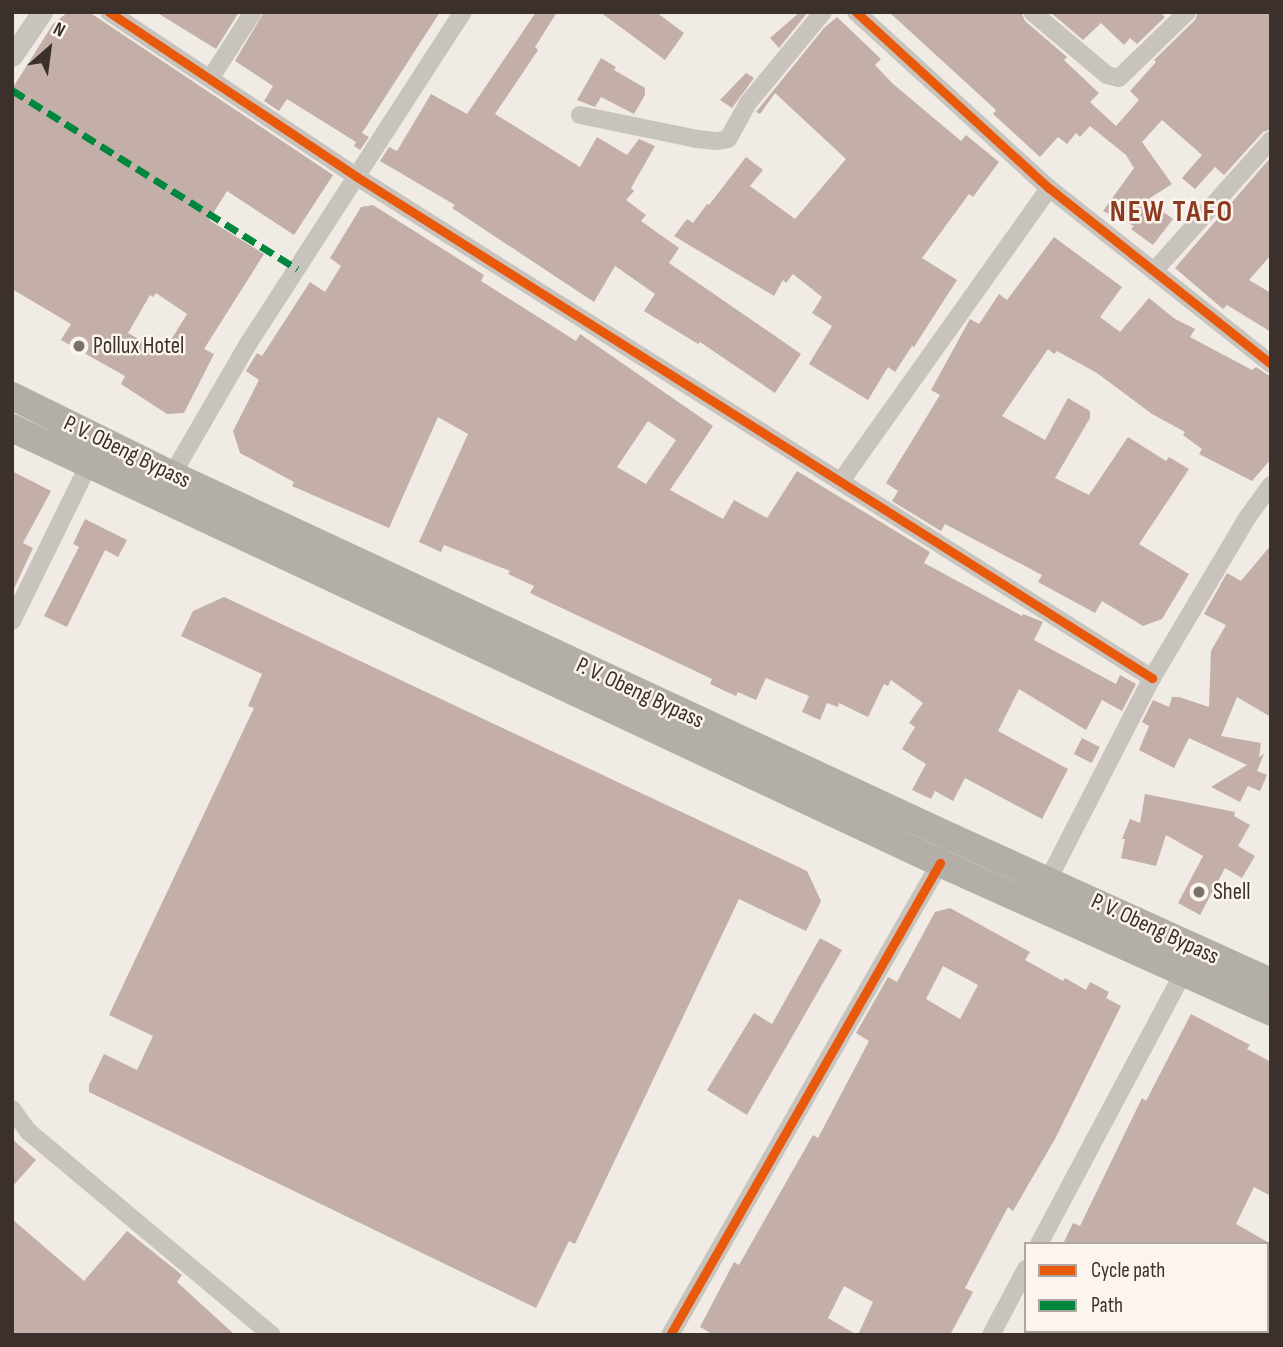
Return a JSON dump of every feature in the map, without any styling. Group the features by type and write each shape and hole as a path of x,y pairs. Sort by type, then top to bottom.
{"highway":[{"name":"P. V. Obeng Bypass","path":"12,396 172,475 1048,880 1189,959 1271,1012"},
{"name":"P. V. Obeng Bypass","path":"12,428 940,863 1189,959 1271,982"}],"street":[{"path":"12,56 42,12"},
{"path":"109,12 357,177 1152,678"},
{"path":"210,79 253,12"},
{"path":"172,475 248,344 463,12"},
{"path":"580,116 697,139 729,139 748,103 823,12"},
{"path":"856,12 1049,188 1271,364"},
{"path":"1032,12 1107,75 1119,78 1187,12"},
{"path":"1154,271 1271,140"},
{"path":"841,481 1049,188"},
{"path":"12,621 89,464"},
{"path":"1048,880 1152,678 1247,518 1271,485"},
{"path":"670,1335 940,863"},
{"path":"1041,1242 1189,959"},
{"path":"12,1109 29,1132 272,1335"},
{"path":"991,1335 1024,1273"}],"building":[{"path":"68,12 92,14 333,175 294,235 227,191 209,220 264,254 204,349 214,354 184,413 167,414 121,384 125,376 61,340 71,324 12,289 12,89 53,24","holes":["156,293 187,314 163,353 128,333 150,295 153,297"]},
{"path":"156,12 239,12 216,49"},
{"path":"264,12 440,12 362,133 369,137 360,150 354,146 356,142 287,99 279,111 264,101 273,86 235,61"},
{"path":"536,12 557,12 535,47 538,50 495,114 580,167 597,137 627,155 639,139 655,146 631,188 634,191 626,200 646,215 641,221 679,248 669,263 801,354 775,393 700,342 698,344 644,311 655,294 615,266 594,302 452,208 455,205 380,161 389,147 397,151 431,94 467,114"},
{"path":"600,12 656,12 684,33 665,60"},
{"path":"800,12 808,12 779,48 770,38"},
{"path":"889,12 1021,12 1025,21 1067,57 1064,60 1099,93 1090,102 1116,126 1139,100 1130,91 1156,62 1154,60 1195,20 1198,12 1271,12 1271,129 1263,132 1224,175 1215,167 1195,189 1182,178 1202,155 1162,120 1142,142 1172,184 1147,200 1173,219 1153,245 1131,229 1134,226 1103,211 1134,168 1126,155 1090,126 1080,137 1076,133 1067,144 1058,137 1040,157 993,114 996,110"},
{"path":"1050,12 1160,12 1165,17 1137,44 1130,38 1124,45 1101,23 1083,40"},
{"path":"837,17 881,59 875,65 892,83 961,141 966,135 999,162 973,197 969,194 922,258 957,280 914,347 912,346 895,372 888,367 868,400 809,364 832,326 812,313 822,297 793,274 786,283 783,280 774,296 674,236 687,219 693,223 746,157 763,170 750,186 795,219 846,159 775,93 760,114 756,112 824,28"},
{"path":"601,58 616,67 614,70 645,88 645,95 634,114 601,97 595,107 577,100"},
{"path":"746,73 754,78 732,108 720,100"},
{"path":"1271,157 1271,255 1249,280 1271,293 1271,332 1227,305 1223,309 1175,268"},
{"path":"373,205 484,275 481,281 576,341 580,334 713,426 670,490 723,519 734,500 767,518 797,471 930,552 924,563 1022,616 1023,614 1043,622 1034,640 1116,684 1120,675 1136,684 1122,711 1102,700 1086,730 1019,689 998,731 1068,769 1042,819 965,778 953,801 935,791 931,799 912,790 926,764 902,749 915,727 909,723 923,703 891,680 888,686 884,684 868,717 839,703 838,707 827,703 820,720 802,712 809,696 766,678 756,700 738,692 736,696 710,684 712,679 530,593 534,586 508,574 510,571 444,545 441,552 419,542 468,434 438,417 389,528 292,486 294,482 240,453 233,431 259,380 246,371 257,353 262,356 310,282 325,292 341,266 330,258 361,207","holes":["648,421 676,440 646,484 617,467"]},
{"path":"1054,237 1122,287 1100,317 1120,332 1149,298 1175,319 1195,329 1190,337 1252,370 1256,367 1271,377 1271,459 1252,481 1199,454 1202,449 1183,435 1185,432 1152,414 1097,373 1057,351 1054,354 1048,349 1002,416 1045,440 1068,398 1090,411 1090,418 1055,478 1089,495 1128,437 1166,461 1169,457 1189,469 1139,544 1189,574 1162,619 1143,626 1102,601 1095,613 1038,582 1042,575 945,524 941,531 892,501 898,491 886,483 940,395 931,390 970,319 979,324 999,294 1007,300"},
{"path":"12,471 51,491 23,543 33,548 12,593"},
{"path":"85,519 127,540 118,557 105,550 67,627 44,616 79,547 73,544"},
{"path":"1271,545 1271,717 1237,697 1221,736 1261,743 1259,757 1264,754 1257,771 1267,775 1260,791 1248,786 1240,802 1211,787 1247,765 1189,738 1174,768 1139,750 1149,726 1142,722 1153,700 1169,707 1172,697 1179,697 1209,707 1211,651 1226,625 1204,614 1227,573 1241,581"},
{"path":"224,597 807,871 821,901 806,931 739,899 575,1244 569,1241 536,1308 89,1092 89,1085 104,1054 137,1070 153,1036 109,1015 254,708 248,706 262,674 181,636 193,611"},
{"path":"1082,738 1100,747 1092,763 1074,754"},
{"path":"1145,794 1235,812 1234,816 1250,825 1238,846 1255,856 1242,878 1225,868 1200,915 1178,903 1203,856 1166,835 1156,866 1121,858 1125,839 1122,839 1130,819 1140,823"},
{"path":"950,908 1030,952 1025,960 1086,990 1090,982 1109,992 1106,998 1121,1006 1055,1139 1013,1211 1008,1207 965,1288 973,1292 950,1335 858,1335 873,1302 844,1286 828,1318 857,1335 714,1335 700,1327 734,1262 739,1265 813,1135 818,1138 869,1041 856,1033 888,977 897,982 935,912","holes":["943,966 978,985 960,1019 926,999"]},
{"path":"820,938 842,950 747,1115 707,1090 754,1013 772,1024"},
{"path":"1191,1014 1250,1045 1247,1049 1271,1062 1271,1196 1254,1187 1236,1224 1268,1242 1064,1242 1073,1223 1080,1226 1142,1098 1146,1101"},
{"path":"12,1139 36,1160 12,1187"},
{"path":"12,1219 84,1281 127,1231 182,1275 177,1282 235,1335 12,1335"}],"marked path":[{"path":"12,90 297,269"}],"cycle path":[{"path":"109,12 357,177 1152,678"},
{"path":"856,12 1049,188 1271,364"},
{"path":"670,1335 940,863"}],"place":[{"name":"Pollux Hotel","path":"79,346"},
{"name":"Shell","path":"1199,892"}],"district":[{"name":"NEW TAFO","path":"1172,212"}]}
